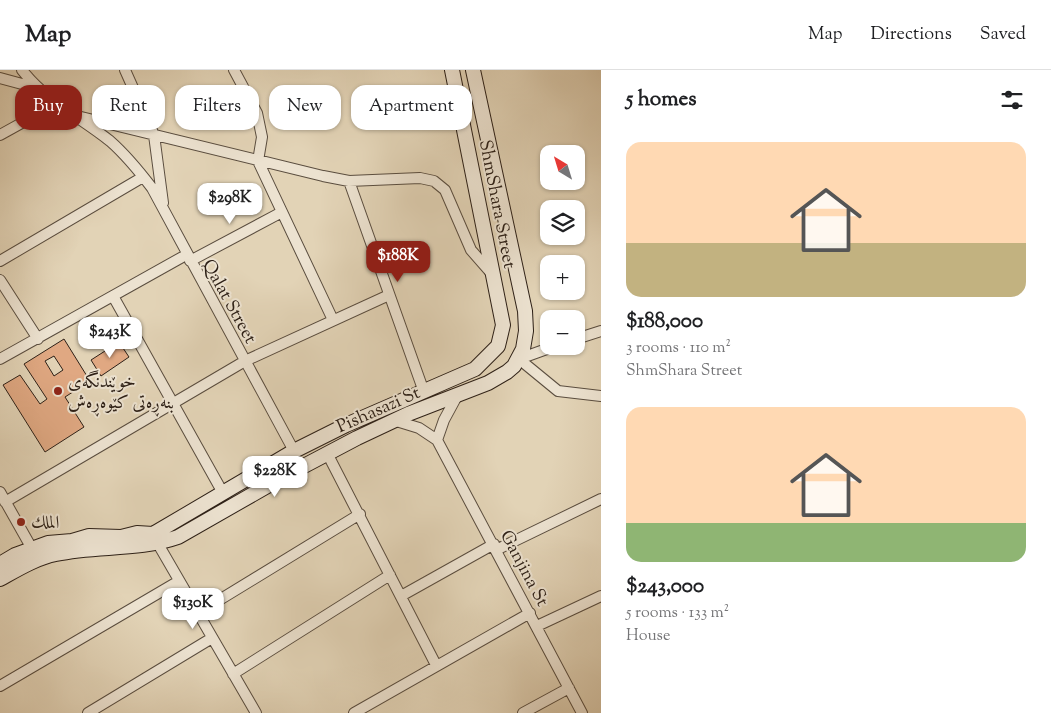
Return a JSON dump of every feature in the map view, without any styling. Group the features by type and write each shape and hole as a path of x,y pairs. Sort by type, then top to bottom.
{"main road":[{"name":"ShmShara Street","path":"452,70 502,325 498,346"},
{"name":"ShmShara Street","path":"473,70 525,311 525,341 519,359"},
{"path":"498,346 519,359"},
{"name":"Pishasazi St","path":"155,539 223,492 294,451 346,425 475,369 498,346"},
{"name":"Pishasazi St","path":"0,580 35,555 48,543 72,541 89,536 121,537 137,533 155,539 190,531 327,453 393,420 457,396 497,378 514,366 519,359"},
{"name":"Pishasazi St","path":"0,564 15,555 35,555"}],"street":[{"name":"Qalat Street","path":"22,70 35,85"},
{"path":"125,70 154,136 163,206"},
{"path":"234,70 257,113 262,137 258,161 333,320"},
{"path":"0,78 27,85"},
{"path":"82,117 258,161 349,181 420,178 434,180 445,190 471,250 492,274"},
{"name":"Qalat Street","path":"82,121 110,141 143,177 163,206 188,258 294,451"},
{"path":"0,135 15,127"},
{"path":"0,261 143,177"},
{"path":"349,181 424,392"},
{"path":"0,359 114,296 282,212"},
{"path":"0,280 38,339"},
{"path":"35,555 3,497 245,361 389,295"},
{"path":"114,296 223,492"},
{"path":"585,336 601,331"},
{"path":"519,359 540,351"},
{"path":"519,359 558,391 601,396"},
{"path":"437,440 444,420 457,396"},
{"name":"Ganjina St","path":"393,420 419,428 437,440 582,713"},
{"path":"327,453 360,514 436,666"},
{"path":"401,596 495,547 601,500"},
{"path":"198,613 360,514"},
{"path":"155,539 253,712"},
{"path":"233,674 390,575"},
{"path":"0,686 179,581"},
{"path":"537,626 601,596"},
{"path":"354,713 366,710 436,666 530,613"},
{"path":"88,713 212,638"},
{"path":"524,713 569,688"}],"building":[{"name":"خوێندنگەی بنەڕەتی کێوەڕەش","path":"64,339 90,381 65,397 84,427 45,452 3,385 20,375 40,404 47,399 24,364","holes":["54,356 63,370 54,376 45,361"]},
{"path":"119,342 129,357 101,376 91,360"}],"place":[{"name":"خوێندنگەی بنەڕەتی کێوەڕەش","path":"58,391"},
{"name":"الملك","path":"21,522"}]}
